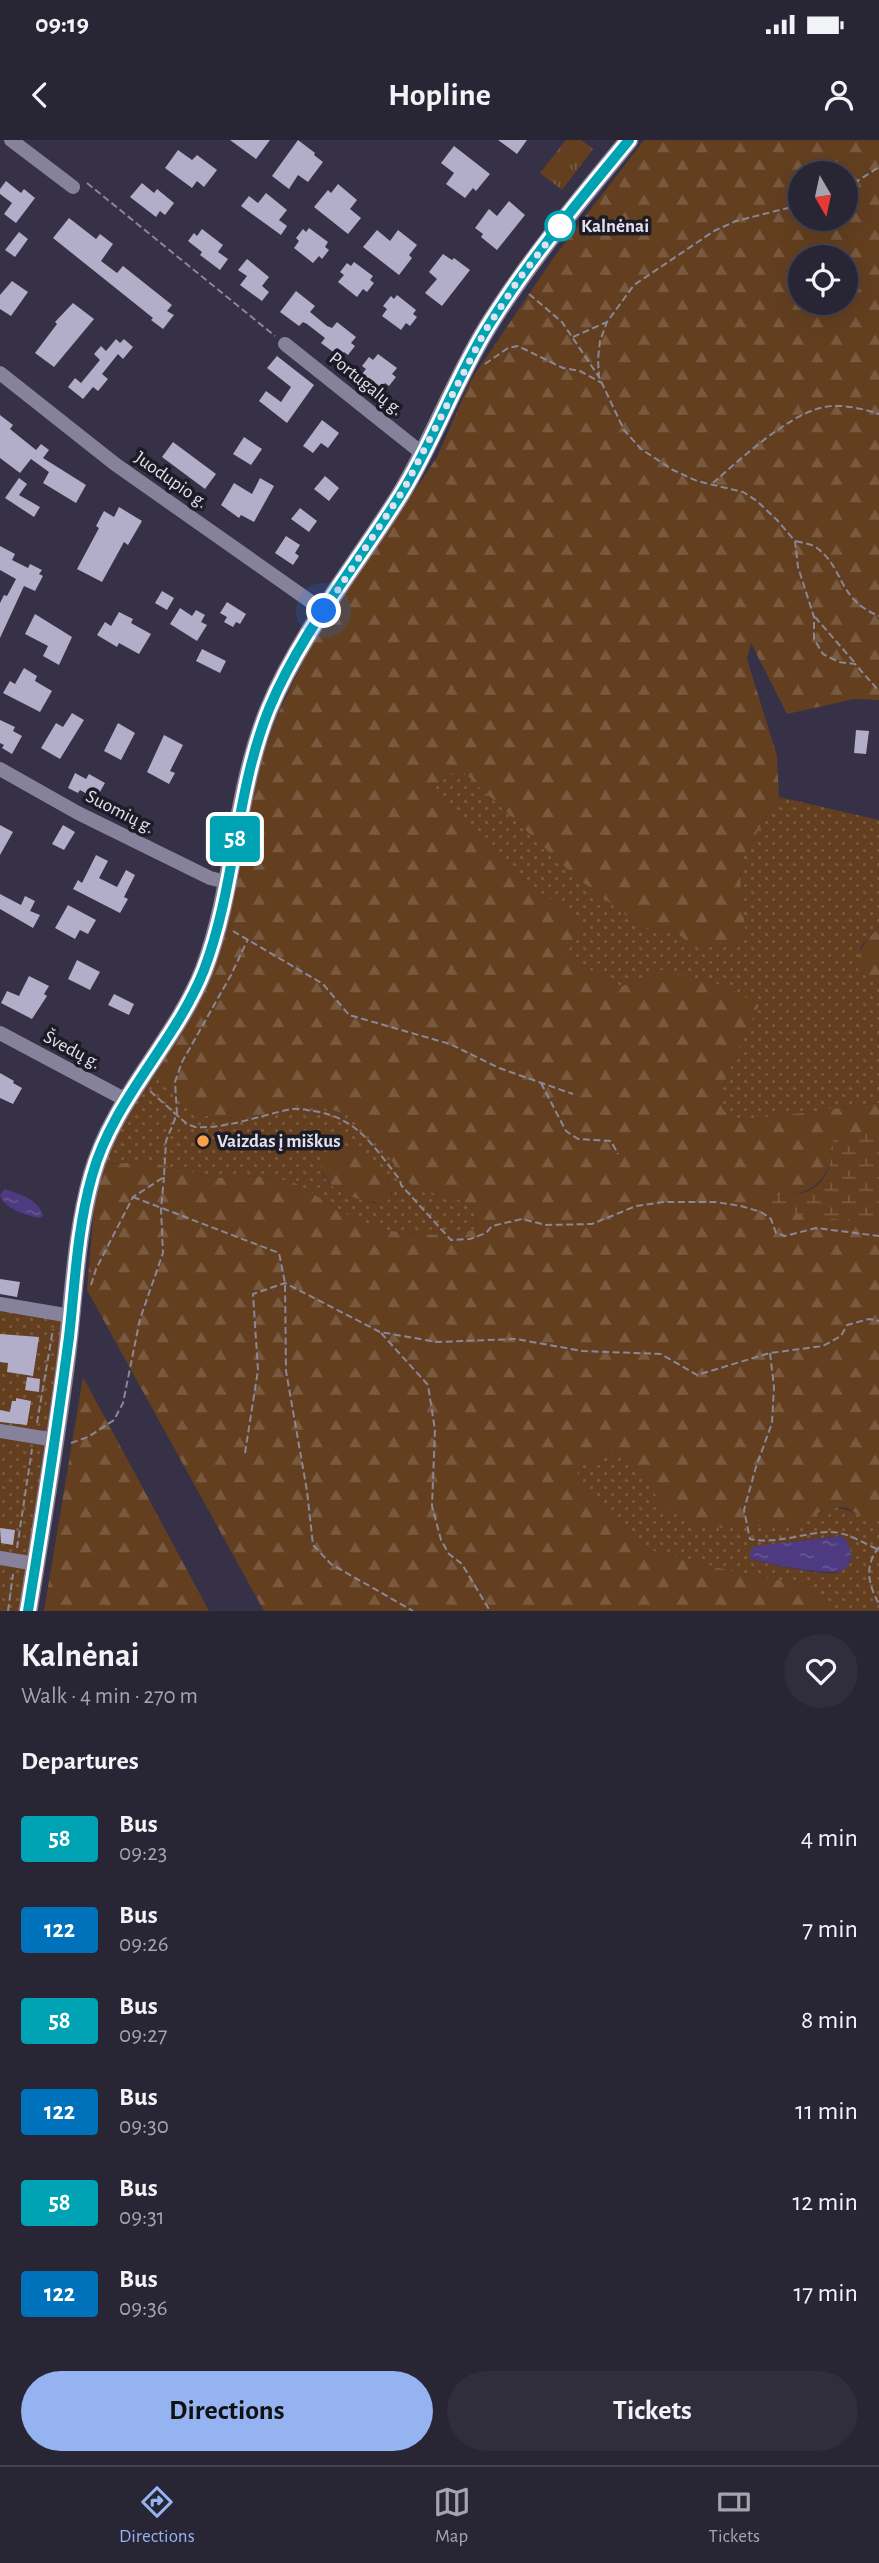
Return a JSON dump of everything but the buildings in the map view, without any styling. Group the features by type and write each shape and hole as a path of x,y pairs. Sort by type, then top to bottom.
{"street":[{"path":"11,140 73,187"},
{"path":"28,1611 55,1444 65,1315 73,1295 85,1204 93,1174 101,1148 126,1100 194,991 210,951 246,785 269,710 284,678 324,611 384,522 423,454 468,362 519,279 629,140"},
{"name":"Portugalų g.","path":"285,344 423,454"},
{"name":"Juodupio g.","path":"0,373 115,464 324,611"},
{"name":"Suomių g.","path":"0,769 78,813 210,878 226,882"},
{"name":"Švedų g.","path":"0,1033 126,1100"},
{"path":"0,1304 65,1315"},
{"path":"0,1432 34,1437 55,1444"},
{"path":"0,1558 36,1564"}],"path":[{"path":"858,181 879,167"},
{"path":"73,187 88,183 285,344"},
{"path":"599,377 600,341 607,322 634,285 714,231 736,221 788,208"},
{"path":"527,291 562,322 599,377 624,430 641,449 696,481 743,492 757,501 795,541 816,547 862,609 879,616"},
{"path":"572,337 607,322"},
{"path":"479,369 508,348 518,346 563,368 580,370 602,383"},
{"path":"712,484 757,445 801,416 821,407 856,407 879,414"},
{"path":"795,541 798,566 814,617 814,639 824,654 839,662 855,664"},
{"path":"814,617 879,691"},
{"path":"217,922 323,984 349,1016 450,1044 499,1068 573,1094"},
{"path":"177,1115 175,1082 182,1062 232,975 248,939"},
{"path":"139,1081 187,1124 202,1128 267,1117 295,1108 342,1118 357,1127 400,1180 401,1185 451,1240 470,1238 486,1233 492,1226 522,1219 546,1225 593,1224 636,1206 663,1202 716,1202 751,1209 771,1219 776,1233 785,1236 816,1228 879,1236"},
{"path":"540,1083 566,1131 578,1139 611,1141 618,1154"},
{"path":"55,1444 88,1437 114,1420 123,1403 140,1319 163,1253 161,1209 166,1141 175,1119 174,1111"},
{"path":"73,1295 86,1292 93,1283 96,1269 133,1197 164,1177"},
{"path":"133,1197 279,1253 285,1283 286,1371 307,1491 313,1545 331,1564 413,1611"},
{"path":"245,1453 258,1370 253,1294 285,1283 380,1332 437,1342 516,1339 582,1351 661,1354 697,1375 771,1353 823,1346 841,1336 847,1325 869,1319 879,1321"},
{"path":"8,1611 52,1332 65,1315"},
{"path":"380,1332 428,1385 435,1430 432,1506 441,1540 449,1554 462,1564 490,1611"},
{"path":"771,1353 774,1387 772,1423 755,1467 744,1510 750,1539 764,1542 834,1532 878,1548 869,1566 869,1577 879,1604"}],"green space":[{"path":"566,140 581,140 593,149 562,190 540,173"},
{"path":"644,140 879,140 879,700 854,699 787,714 751,643 747,659 777,756 779,797 740,860 746,934 728,947 690,944 672,929 643,928 577,878 459,768 429,791 499,860 587,928 564,955 620,987 660,970 726,986 759,1005 723,1088 722,1108 727,1113 746,1120 879,1103 879,1131 834,1152 821,1179 810,1189 795,1194 839,1218 879,1225 879,1517 864,1518 847,1508 830,1506 801,1524 711,1528 689,1522 664,1507 630,1457 611,1453 582,1464 577,1473 581,1485 649,1550 747,1575 811,1585 827,1611 264,1611 87,1290 94,1207 104,1164 150,1162 216,1178 267,1176 295,1183 366,1226 403,1233 442,1235 473,1230 477,1225 470,1206 455,1199 427,1194 409,1183 374,1134 356,1119 310,1106 233,1119 206,1116 184,1103 156,1072 205,986 262,757 277,716 312,643 437,457 471,380 554,257"},
{"path":"459,768 577,878 643,928 672,929 690,944 741,897 740,860 779,797 879,820 879,927 861,946 858,970 879,986 879,1103 746,1120 727,1113 722,1108 723,1088 759,1005 661,970 620,987 563,955 587,928 499,860 429,791"},
{"path":"879,927 879,986 858,970 858,963 863,946"},
{"path":"156,1072 184,1103 206,1116 233,1119 304,1106 331,1110 350,1116 366,1126 401,1175 419,1190 455,1199 470,1206 477,1225 473,1230 442,1235 403,1233 366,1226 295,1183 267,1176 216,1178 150,1162 104,1164 118,1129","holes":["322,1173 389,1179 392,1194 374,1203 337,1189"]},
{"path":"879,1131 879,1225 768,1210 766,1203 775,1196 802,1193 823,1179 832,1155 833,1138"},
{"path":"337,1148 364,1154 378,1164 392,1188 389,1200 379,1202 355,1198 332,1185 324,1176 321,1165 324,1153"},
{"path":"0,1299 64,1311 20,1611 0,1611"},
{"path":"83,1377 209,1611 44,1611"},
{"path":"611,1453 630,1457 664,1507 819,1514 829,1506 879,1517 879,1611 827,1611 811,1585 747,1575 649,1550 581,1485 577,1473 582,1464","holes":["842,1536 849,1547 851,1560 845,1568 836,1572 804,1570 750,1558 772,1544"]}],"water":[{"path":"5,1189 33,1201 43,1216 34,1217 11,1208 0,1195"},
{"path":"842,1536 849,1545 851,1558 843,1570 836,1572 797,1569 750,1558 750,1551 755,1546"}],"bus line":[{"name":"58","path":"28,1611 54,1448 80,1236 93,1174 101,1148 126,1100 170,1034 203,972 226,882 246,785 269,710 302,647 404,489 485,331 519,279 629,140"}],"place":[{"name":"Kalnėnai","path":"560,226"},
{"name":"Vaizdas į miškus","path":"203,1141"}],"route":[{"path":"324,611 404,489 485,331 519,279 566,218 560,226"}]}
